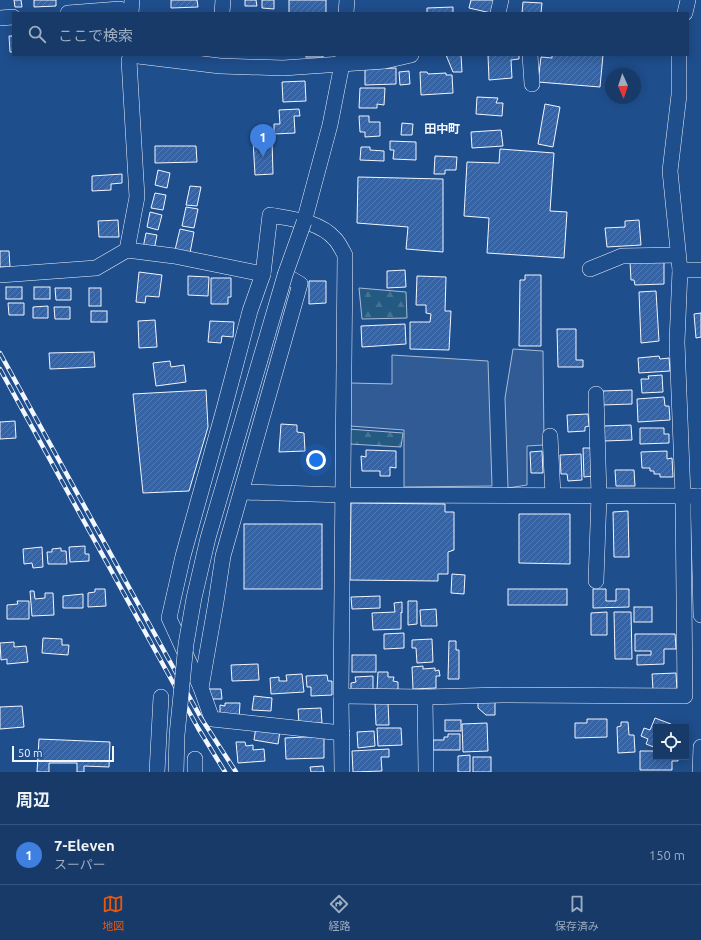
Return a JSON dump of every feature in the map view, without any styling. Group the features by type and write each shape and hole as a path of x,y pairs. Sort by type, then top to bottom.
{"street":[{"path":"131,12 132,0"},
{"path":"222,12 223,0"},
{"path":"346,12 347,0"},
{"path":"498,12 501,0"},
{"path":"685,12 688,0"},
{"path":"71,12 92,6 120,9 120,12"},
{"path":"0,18 12,17"},
{"path":"127,250 137,197 132,58 138,56 220,60 283,68 343,59 385,61 408,56"},
{"path":"530,56 532,84"},
{"path":"341,696 685,696 683,496 677,342 679,262 670,171 679,96 679,56"},
{"path":"176,772 177,735 186,644 194,598 208,538 285,275 304,222 330,125 343,59"},
{"path":"342,733 212,720 201,688 168,618 183,556 250,311 263,274 270,215 304,222 321,228 335,239 345,255 341,696 342,733 342,772"},
{"path":"0,275 96,268 127,250 174,256 263,274"},
{"path":"590,269 622,256 679,262 701,270"},
{"path":"201,688 223,556 300,284 285,275"},
{"path":"596,394 599,496 596,581"},
{"path":"550,436 553,496"},
{"path":"242,492 343,495 700,496 701,615"},
{"path":"157,772 161,697"},
{"path":"425,697 426,772"},
{"path":"700,772 701,747"}],"green space":[{"path":"359,288 406,292 407,318 362,319"},
{"path":"348,429 403,433 401,447 350,444"}],"shaded area":[{"path":"513,349 543,351 544,445 527,446 527,485 508,488 505,398"},
{"path":"392,355 488,361 492,486 404,487 404,430 350,426 350,383 392,384"}],"building":[{"path":"14,0 21,0 22,7 15,7"},
{"path":"34,0 56,0 56,6 34,7"},
{"path":"171,0 197,0 198,7 171,8"},
{"path":"245,0 256,0 257,6 245,6"},
{"path":"262,0 274,0 274,9 262,8"},
{"path":"289,0 326,0 326,12 289,12"},
{"path":"471,0 494,0 491,12 469,8"},
{"path":"523,2 542,3 541,12 522,12"},
{"path":"453,7 453,12 427,12 427,8"},
{"path":"9,36 12,36 12,52 10,52"},
{"path":"306,56 323,56 323,57"},
{"path":"446,56 461,56 462,72 453,72"},
{"path":"488,56 519,56 519,59 511,60 512,78 489,80"},
{"path":"552,56 603,56 600,87 538,82 541,57 552,58"},
{"path":"396,68 396,84 365,85 365,69"},
{"path":"409,71 410,84 400,85 399,72"},
{"path":"420,72 427,72 428,74 446,73 446,75 452,75 453,93 421,95"},
{"path":"305,81 306,101 283,102 282,82"},
{"path":"360,88 385,88 384,105 377,104 377,108 359,108"},
{"path":"477,97 498,98 496,103 503,103 502,116 476,114"},
{"path":"545,104 560,107 553,147 538,144"},
{"path":"299,109 300,116 294,116 295,133 274,134 274,124 280,124 279,110"},
{"path":"359,116 369,116 369,122 380,122 380,136 365,137 365,132 360,132"},
{"path":"402,123 413,124 412,135 401,135"},
{"path":"501,130 503,146 472,148 471,132"},
{"path":"253,140 272,140 273,174 255,175"},
{"path":"390,141 416,142 416,160 393,159 394,150 390,150"},
{"path":"155,146 196,146 197,162 155,163"},
{"path":"361,147 370,147 370,150 384,151 384,161 360,160"},
{"path":"500,149 554,153 550,211 567,212 564,258 487,253 489,218 464,216 467,162 499,163"},
{"path":"435,156 457,157 456,170 445,170 445,174 434,174"},
{"path":"158,170 170,173 167,188 155,185"},
{"path":"122,174 122,183 111,184 111,190 92,191 92,176"},
{"path":"358,177 443,179 443,252 406,249 408,227 357,223"},
{"path":"190,186 201,187 197,206 186,205"},
{"path":"155,193 166,195 163,210 151,208"},
{"path":"186,207 198,209 194,228 182,226"},
{"path":"150,212 162,215 158,230 147,227"},
{"path":"118,220 119,237 99,237 98,221"},
{"path":"639,220 641,245 607,247 605,228 625,227 625,221"},
{"path":"180,229 194,232 190,253 175,250"},
{"path":"146,233 157,235 154,250 143,248"},
{"path":"0,251 9,251 10,267 0,267"},
{"path":"664,260 664,284 635,285 634,280 631,280 630,262"},
{"path":"405,270 406,287 387,288 387,271"},
{"path":"139,272 162,275 159,297 146,296 145,303 136,302"},
{"path":"525,275 541,275 541,346 519,346 520,280 525,280"},
{"path":"188,276 209,277 208,296 188,295"},
{"path":"417,276 446,277 445,311 451,311 449,350 410,349 410,322 430,322 431,314 426,313 426,305 416,305"},
{"path":"211,278 231,278 231,297 228,297 228,304 211,304"},
{"path":"309,281 326,281 326,303 309,304"},
{"path":"6,287 22,287 22,299 6,299"},
{"path":"34,287 50,287 50,299 34,299"},
{"path":"55,288 71,288 71,300 56,300"},
{"path":"89,288 101,288 101,306 89,306"},
{"path":"656,291 659,341 641,343 639,292"},
{"path":"8,303 24,303 24,315 9,315"},
{"path":"48,306 48,318 33,318 33,307"},
{"path":"54,307 70,307 70,319 55,319"},
{"path":"91,311 107,311 107,322 91,322"},
{"path":"701,313 701,337 696,338 694,314"},
{"path":"155,320 157,347 139,348 138,321"},
{"path":"210,321 234,322 233,337 222,336 221,343 208,342"},
{"path":"405,324 406,344 362,347 361,326"},
{"path":"557,329 576,329 576,360 583,360 583,367 558,367"},
{"path":"94,352 95,367 50,369 49,353"},
{"path":"659,356 660,359 669,358 670,371 639,373 638,358"},
{"path":"170,361 171,367 184,365 186,382 156,386 153,363"},
{"path":"662,375 663,392 642,393 641,379 649,379 648,376"},
{"path":"206,390 208,427 189,491 143,493 133,394"},
{"path":"632,390 632,404 602,405 602,391"},
{"path":"664,397 665,406 669,406 670,420 638,422 637,399"},
{"path":"588,414 589,426 585,427 585,431 568,432 567,415"},
{"path":"15,421 16,438 0,439 0,422"},
{"path":"281,424 297,425 297,432 304,433 305,451 279,452"},
{"path":"631,425 632,440 604,441 604,426"},
{"path":"640,428 664,428 664,434 669,434 669,443 640,444"},
{"path":"583,448 592,448 593,476 584,477"},
{"path":"366,450 396,451 396,468 390,467 390,476 380,476 380,471 362,471 361,456 366,457"},
{"path":"542,451 543,473 531,473 530,452"},
{"path":"667,451 667,459 672,458 673,477 660,477 660,474 654,474 654,471 650,471 650,468 642,468 641,452"},
{"path":"581,454 582,480 568,481 567,474 561,474 560,455"},
{"path":"615,470 634,470 635,486 616,486"},
{"path":"351,503 445,504 445,512 454,512 454,550 448,552 448,574 438,574 438,581 350,580"},
{"path":"628,511 629,557 614,557 613,512"},
{"path":"519,514 570,514 570,564 519,563"},
{"path":"244,524 322,524 322,589 244,589"},
{"path":"85,546 85,554 89,554 89,561 70,562 69,547"},
{"path":"42,547 43,567 33,568 32,563 24,564 23,549"},
{"path":"61,548 61,551 66,551 67,564 48,564 47,552 52,552 52,549"},
{"path":"452,574 465,575 464,594 451,593"},
{"path":"95,589 105,589 106,606 88,607 88,593 95,592"},
{"path":"508,589 567,589 567,605 508,605"},
{"path":"593,589 606,589 606,601 616,601 616,589 629,589 629,607 593,608"},
{"path":"30,591 34,591 35,599 45,598 45,593 53,593 54,615 32,616"},
{"path":"83,594 83,608 63,608 63,596"},
{"path":"380,596 380,608 352,609 351,597"},
{"path":"17,601 29,601 29,619 7,619 7,605 18,604"},
{"path":"408,601 417,601 417,624 408,625"},
{"path":"402,602 401,629 373,630 372,613 395,612 394,603"},
{"path":"634,607 652,607 652,622 634,622"},
{"path":"436,609 437,626 421,626 420,610"},
{"path":"607,612 607,635 591,635 591,613"},
{"path":"614,612 631,612 632,659 615,659"},
{"path":"404,633 404,648 384,649 384,634"},
{"path":"635,634 675,634 676,649 664,649 664,664 637,665 637,655 651,655 651,651 635,651"},
{"path":"43,638 62,639 62,645 69,645 68,655 42,653"},
{"path":"432,639 433,662 417,663 416,648 412,648 412,640"},
{"path":"449,641 456,641 456,650 459,650 459,679 448,679"},
{"path":"14,642 14,647 26,646 28,662 7,664 7,659 1,660 0,643"},
{"path":"352,655 376,655 376,672 352,672"},
{"path":"258,664 259,680 232,681 231,665"},
{"path":"423,666 423,669 435,668 435,671 439,670 440,676 436,676 436,688 413,689 412,667"},
{"path":"378,672 388,672 388,677 394,677 393,681 398,682 398,691 377,690"},
{"path":"676,673 677,691 653,690 652,674"},
{"path":"302,674 304,692 271,694 270,678 279,677 279,681 287,681 286,675"},
{"path":"327,675 328,681 332,681 332,695 311,696 311,687 307,687 306,676"},
{"path":"373,676 373,690 351,691 351,683 356,682 355,677"},
{"path":"208,689 221,689 222,699 208,699"},
{"path":"254,696 272,698 271,711 252,710"},
{"path":"478,702 495,702 495,715 486,715 478,708"},
{"path":"225,703 240,703 239,719 220,718 220,705 225,706"},
{"path":"375,703 388,703 389,725 376,725"},
{"path":"22,706 24,727 0,729 0,707"},
{"path":"321,708 322,723 299,724 298,709"},
{"path":"655,718 671,724 653,724 653,747 646,744 648,739 641,736 644,728 650,730"},
{"path":"587,719 607,719 607,737 575,738 575,723 587,723"},
{"path":"445,720 461,720 461,731 445,731"},
{"path":"621,722 628,722 629,735 634,735 635,752 618,753 617,727 621,726"},
{"path":"487,723 488,751 463,752 462,724"},
{"path":"256,727 280,731 278,744 254,740"},
{"path":"377,728 401,728 402,745 378,746"},
{"path":"374,731 375,746 358,748 357,732"},
{"path":"448,734 460,734 460,750 433,750 433,740 444,740 444,737 448,737"},
{"path":"324,736 324,758 286,759 285,738"},
{"path":"39,739 110,742 109,767 84,766 84,772 77,772 77,763 49,763 49,772 37,772"},
{"path":"236,742 245,742 246,746 253,745 253,750 264,749 265,761 238,763"},
{"path":"389,749 389,757 381,757 382,771 353,772 352,751"},
{"path":"640,751 653,751 653,760 678,760 672,761 672,770 640,770"},
{"path":"470,755 470,772 458,772 458,756"},
{"path":"473,757 491,757 491,772 473,772"},
{"path":"323,766 324,772 311,772 310,767"}],"railway":[{"path":"0,353 201,718 236,772"},
{"path":"0,369 198,728 225,772"}],"place":[{"name":"7-Eleven","path":"263,157"}],"district":[{"name":"田中町","path":"442,128"}]}
